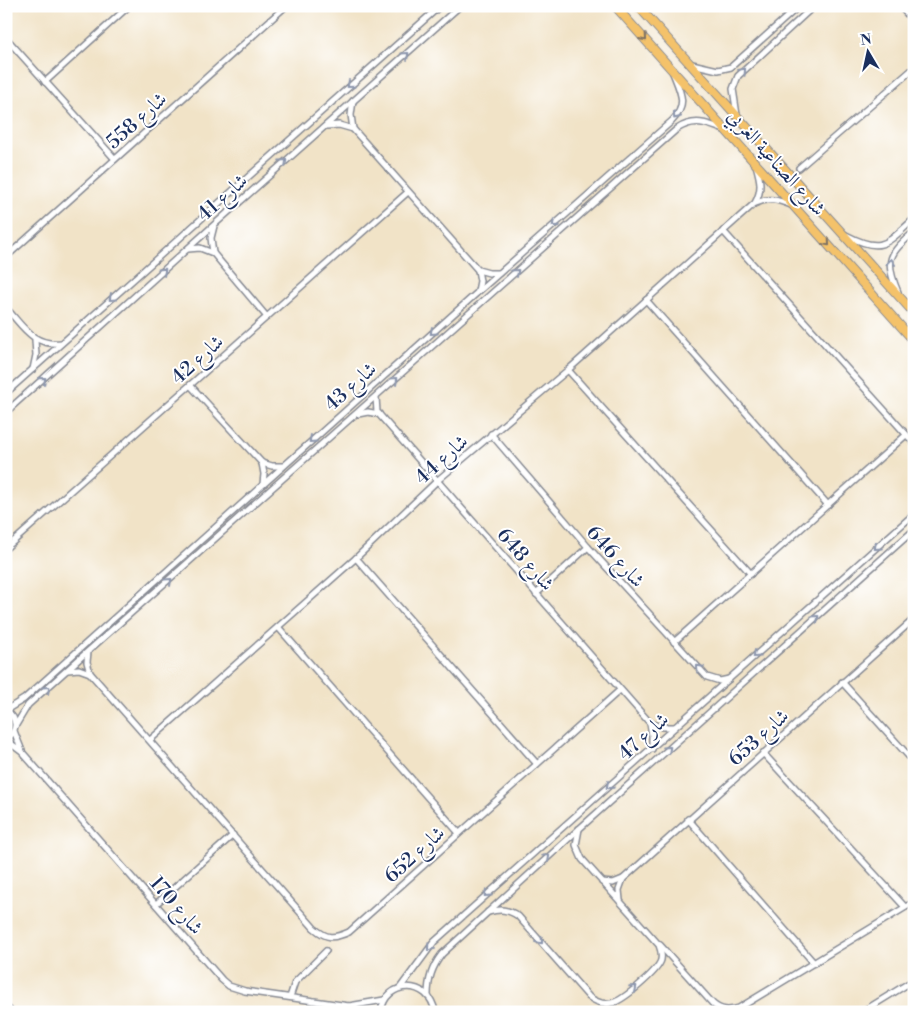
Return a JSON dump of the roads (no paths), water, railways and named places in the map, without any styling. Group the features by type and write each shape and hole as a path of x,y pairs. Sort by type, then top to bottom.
{"main road":[{"name":"شارع الصناعية الغربي","path":"615,6 914,341"},
{"name":"شارع الصناعية الغربي","path":"638,6 914,313"}],"street":[{"path":"46,82 129,6"},
{"name":"شارع 558","path":"6,257 286,6"},
{"name":"شارع 41","path":"6,393 440,6"},
{"name":"شارع 41","path":"6,412 460,6"},
{"path":"690,64 711,70 730,67 800,6"},
{"path":"737,116 733,89 738,76 814,6"},
{"path":"900,6 914,22"},
{"path":"6,38 115,159"},
{"path":"799,168 914,68"},
{"name":"شارع 43","path":"6,710 24,699 677,116 682,99 672,71"},
{"path":"353,101 351,115 353,130"},
{"name":"شارع 43","path":"6,739 15,728 28,705 677,129 695,121 726,130"},
{"path":"324,127 339,125 353,130 478,270 488,273 500,273"},
{"path":"755,203 761,185 756,162"},
{"name":"شارع 42","path":"6,548 408,192"},
{"path":"755,203 774,199 795,206"},
{"name":"شارع 44","path":"150,740 356,558 438,480 568,370 755,203"},
{"path":"841,232 865,244 880,245 888,242 914,219"},
{"path":"213,253 211,238 215,224"},
{"path":"723,231 914,443"},
{"path":"902,300 890,272 889,264 894,250 914,232"},
{"path":"187,249 200,248 213,253 267,317"},
{"path":"478,270 480,281 478,292"},
{"path":"646,300 828,505"},
{"path":"6,308 35,340 48,344 61,343"},
{"path":"33,369 36,355 35,340"},
{"path":"568,370 751,574"},
{"path":"190,385 262,464 264,474 262,485"},
{"name":"شارع 648","path":"376,397 377,412 650,723"},
{"path":"356,414 368,412 380,415"},
{"name":"شارع 646","path":"491,434 588,548 707,677 720,681 730,679"},
{"path":"674,642 906,435"},
{"path":"262,464 283,466"},
{"name":"شارع 47","path":"384,1000 394,990 400,988 434,942 914,514"},
{"name":"شارع 47","path":"428,996 430,975 434,964 442,954 914,530"},
{"path":"536,594 588,548"},
{"path":"356,558 537,764"},
{"name":"شارع 653","path":"623,879 914,619"},
{"path":"278,627 459,833"},
{"path":"88,652 87,662 90,673"},
{"path":"68,670 79,669 90,673"},
{"name":"شارع 652","path":"90,673 314,928 328,937 339,936 349,932 620,690"},
{"path":"842,682 914,762"},
{"name":"شارع 170","path":"6,710 13,716 22,752"},
{"path":"652,749 650,723 662,727 675,728"},
{"name":"شارع 170","path":"6,739 22,752 229,986 245,991 349,1006 384,1000"},
{"path":"763,753 906,907"},
{"path":"688,820 814,963"},
{"path":"579,829 576,838 578,852 602,882 673,958 712,1004 724,1010 739,1008 914,902"},
{"path":"156,904 233,835"},
{"path":"602,882 613,883 623,879"},
{"path":"620,901 619,890 623,879"},
{"path":"487,912 503,910 518,916 590,997 602,1004 620,1000 654,971 661,962 673,958"},
{"path":"659,945 662,954 661,962"},
{"path":"290,998 295,982 326,951"},
{"path":"862,1012 914,980"},
{"path":"400,988 412,987 418,989 428,996 434,1009 441,1012"},
{"path":"381,1012 384,1000"},
{"path":"6,1006 11,1012"},
{"name":"شارع 170","path":"349,1006 361,1012"}]}
